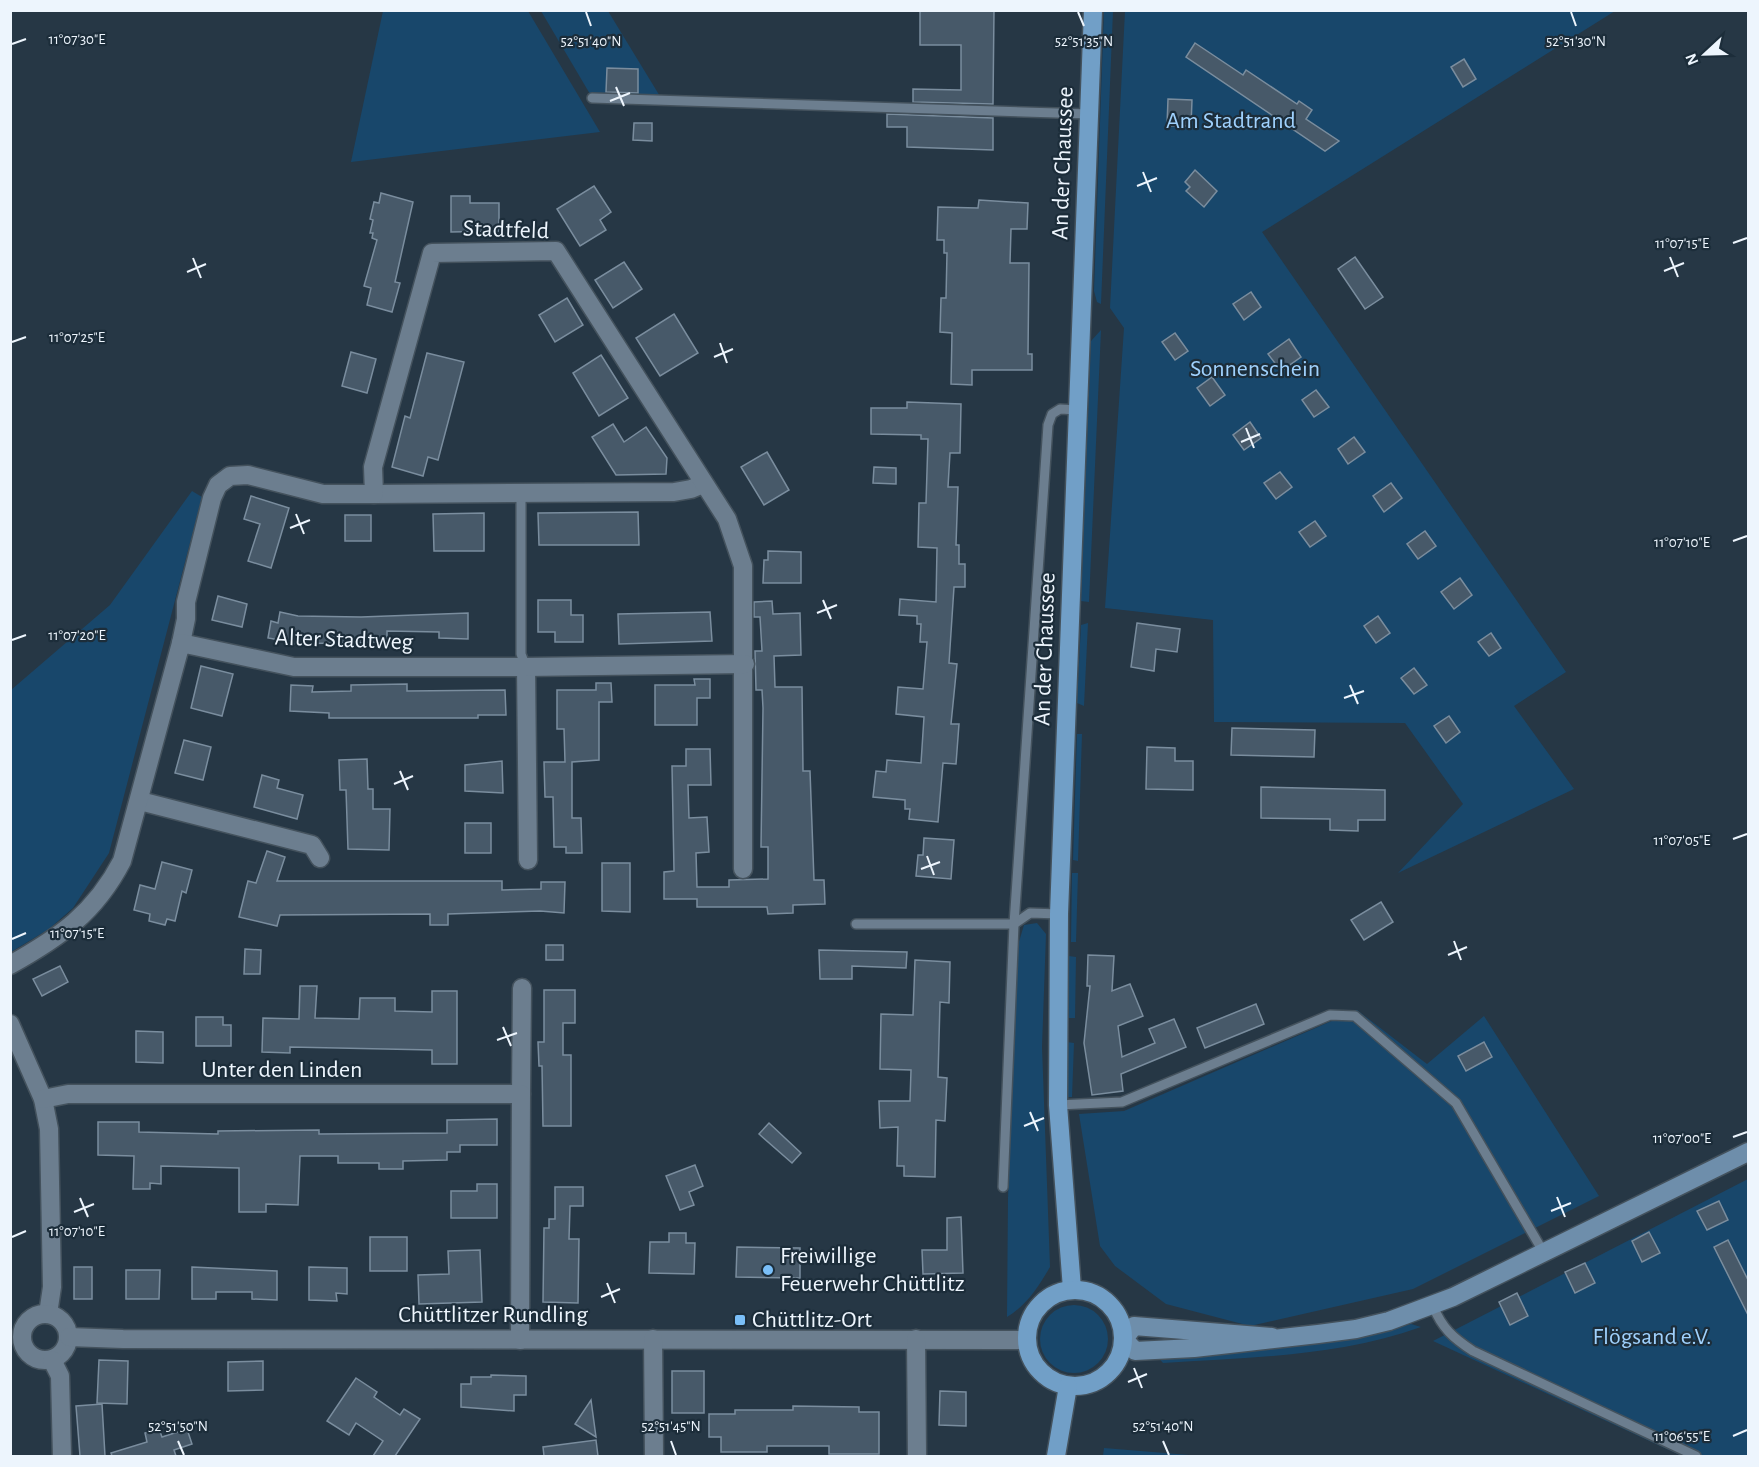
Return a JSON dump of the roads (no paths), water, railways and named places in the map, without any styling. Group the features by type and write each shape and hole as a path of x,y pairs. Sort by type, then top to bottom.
{"main road":[{"name":"An der Chaussee","path":"1072,1289 1058,1105 1059,914 1093,10"},
{"path":"1072,1289 1097,1294 1108,1302 1116,1312 1124,1339 1119,1359 1106,1376 1087,1385 1068,1386 1051,1380 1039,1370 1030,1357 1026,1340 1031,1317 1038,1306 1058,1292 1072,1289"},
{"path":"1056,1456 1068,1386"}],"street":[{"name":"Stadtfeld","path":"374,494 373,467 432,253 556,251 727,519 737,542 743,566 745,664"},
{"path":"10,965 74,925 110,884 122,861 181,643 186,619 186,602 212,498 218,485 230,476 248,475 323,494 674,492 691,489 703,483"},
{"name":"Alter Stadtweg","path":"181,643 294,667 526,668 745,664"},
{"path":"744,869 745,664"},
{"path":"526,668 528,860"},
{"path":"140,801 312,845 320,858"},
{"path":"520,1340 522,988"},
{"path":"10,1024 43,1099 49,1129 52,1287 48,1314"},
{"name":"Unter den Linden","path":"43,1099 68,1094 521,1094"},
{"path":"1124,1339 1135,1351 1194,1348 1272,1337 1356,1329 1432,1306 1749,1152"},
{"path":"48,1314 55,1315 65,1324 69,1337 67,1347 61,1355 52,1360 34,1358 16,1334 31,1319 48,1314"},
{"name":"Chüttlitzer Rundling","path":"69,1337 123,1339 1026,1340"},
{"path":"653,1339 654,1456"},
{"path":"916,1339 917,1456"},
{"path":"52,1360 60,1376 62,1456"}],"lane":[{"path":"592,98 1089,114"},
{"path":"1003,1187 1014,924 1048,425 1052,414 1060,409 1078,410"},
{"path":"520,494 521,654 526,668"},
{"path":"856,924 1014,924 1030,913 1059,914"},
{"path":"1058,1105 1122,1102 1330,1015 1355,1016 1456,1103 1544,1253"},
{"path":"1432,1306 1440,1325 1451,1336 1473,1351 1696,1456"}],"place":[{"name":"Freiwillige Feuerwehr Chüttlitz","path":"768,1270"},
{"name":"Chüttlitz-Ort","path":"740,1320"}],"park label":[{"name":"Am Stadtrand","path":"1231,121"},
{"name":"Sonnenschein","path":"1255,369"},
{"name":"Flögsand e.V.","path":"1652,1337"}]}
